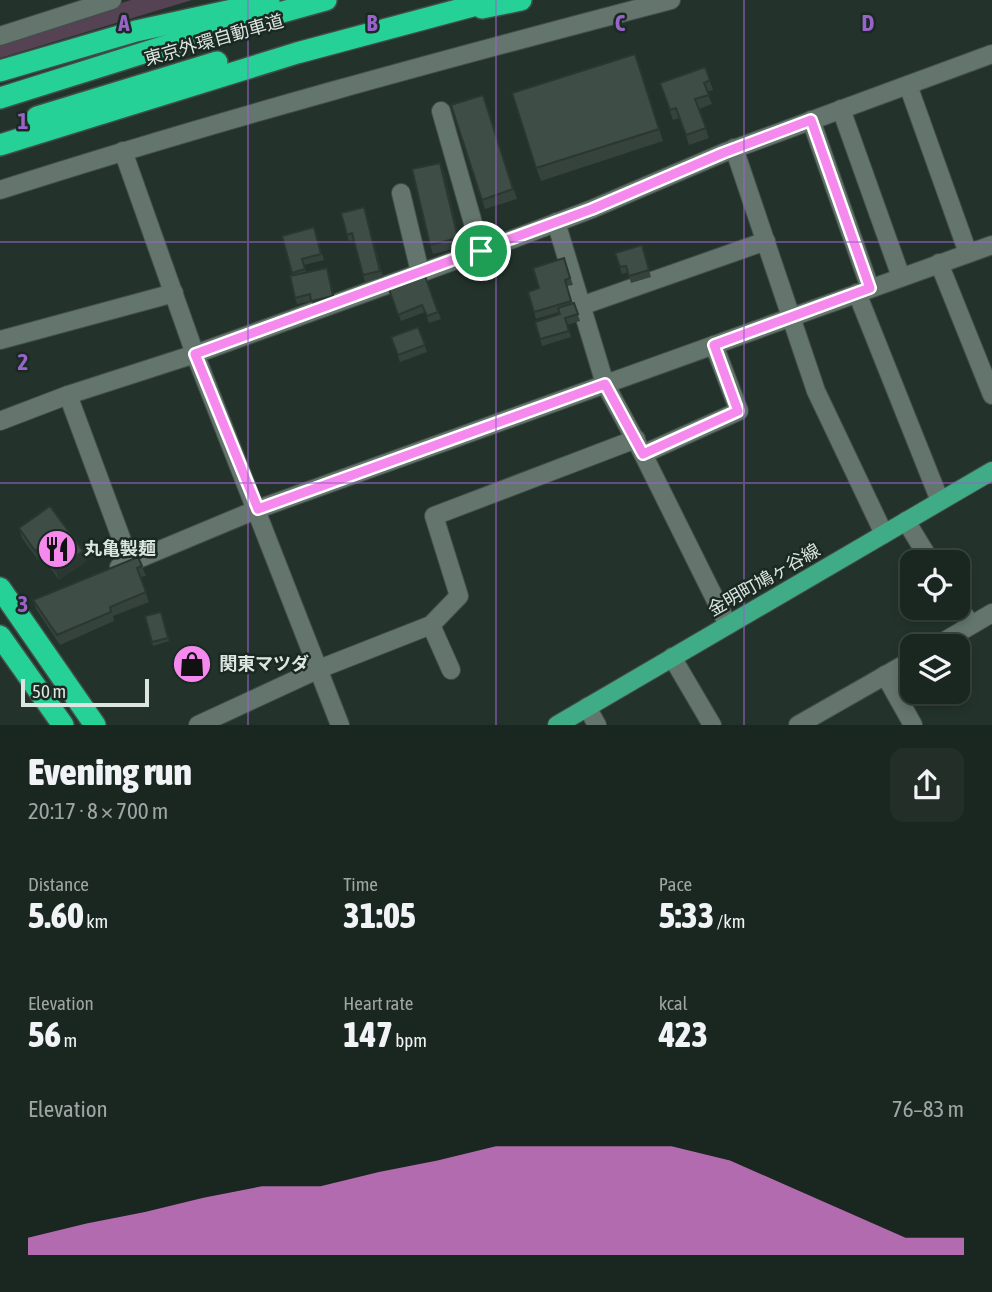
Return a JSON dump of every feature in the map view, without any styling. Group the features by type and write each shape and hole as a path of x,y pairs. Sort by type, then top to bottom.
{"highway":[{"path":"0,71 136,32 277,0"},
{"path":"0,83 277,0"},
{"name":"東京外環自動車道","path":"0,98 211,32 326,0"},
{"name":"東京外環自動車道","path":"0,130 170,76 442,0"},
{"path":"0,145 297,53 495,0"},
{"path":"419,20 521,0"},
{"path":"0,156 297,53"},
{"path":"0,587 22,608 95,725"},
{"path":"0,636 63,725"}],"main road":[{"name":"金明町鳩ヶ谷線","path":"557,725 992,471"}],"street":[{"path":"0,36 65,7 112,0"},
{"path":"0,190 123,151 406,69 670,0"},
{"path":"0,421 481,251 592,209 734,148 992,54"},
{"path":"908,85 968,253"},
{"path":"841,109 901,277"},
{"path":"441,111 481,251"},
{"path":"811,120 863,290 940,501"},
{"path":"734,148 816,391 884,534"},
{"path":"123,151 195,354 258,509 340,725"},
{"path":"401,193 420,272"},
{"path":"556,222 605,384 728,625"},
{"path":"581,306 766,241"},
{"path":"105,573 258,509 992,245"},
{"path":"940,264 992,395"},
{"path":"0,340 174,293"},
{"path":"198,725 319,669 431,625 459,596 434,516 738,411 714,345"},
{"path":"68,395 130,562"},
{"path":"906,522 924,550"},
{"path":"956,634 992,613"},
{"path":"968,620 971,625"},
{"path":"431,625 451,670"},
{"path":"672,657 712,725"},
{"path":"798,725 900,667"},
{"path":"885,675 914,725"},
{"path":"587,707 597,725"}],"shaded area":[{"path":"131,0 192,0 0,58 0,42"}],"building":[{"path":"635,54 659,129 536,168 512,93"},
{"path":"705,67 710,80 704,83 709,95 695,99 706,128 686,135 676,108 670,110 660,83"},
{"path":"483,95 513,189 482,200 451,105"},
{"path":"440,163 458,238 430,245 412,169"},
{"path":"364,207 380,271 363,275 352,233 347,235 341,213"},
{"path":"314,227 321,254 302,259 305,269 292,273 282,236"},
{"path":"642,245 649,270 629,276 626,266 620,267 615,253"},
{"path":"564,258 570,278 565,280 571,301 534,312 528,292 539,288 533,268"},
{"path":"327,268 333,296 311,301 310,294 295,298 290,276"},
{"path":"425,276 438,312 427,316 422,305 398,315 389,289"},
{"path":"574,303 578,314 565,318 569,331 540,339 535,322 560,314 558,308"},
{"path":"418,327 425,345 398,355 391,337"},
{"path":"50,506 83,551 56,571 39,548 35,551 19,528"},
{"path":"138,557 142,566 137,568 146,592 110,607 111,612 57,635 33,600"},
{"path":"161,612 168,638 152,642 145,616"}],"place":[{"name":"丸亀製麺","path":"57,549"},
{"name":"関東マツダ","path":"192,664"}],"route":[{"path":"811,120 870,288 714,345 738,411 643,454 605,384 258,509 195,354 481,251 811,120"}]}
